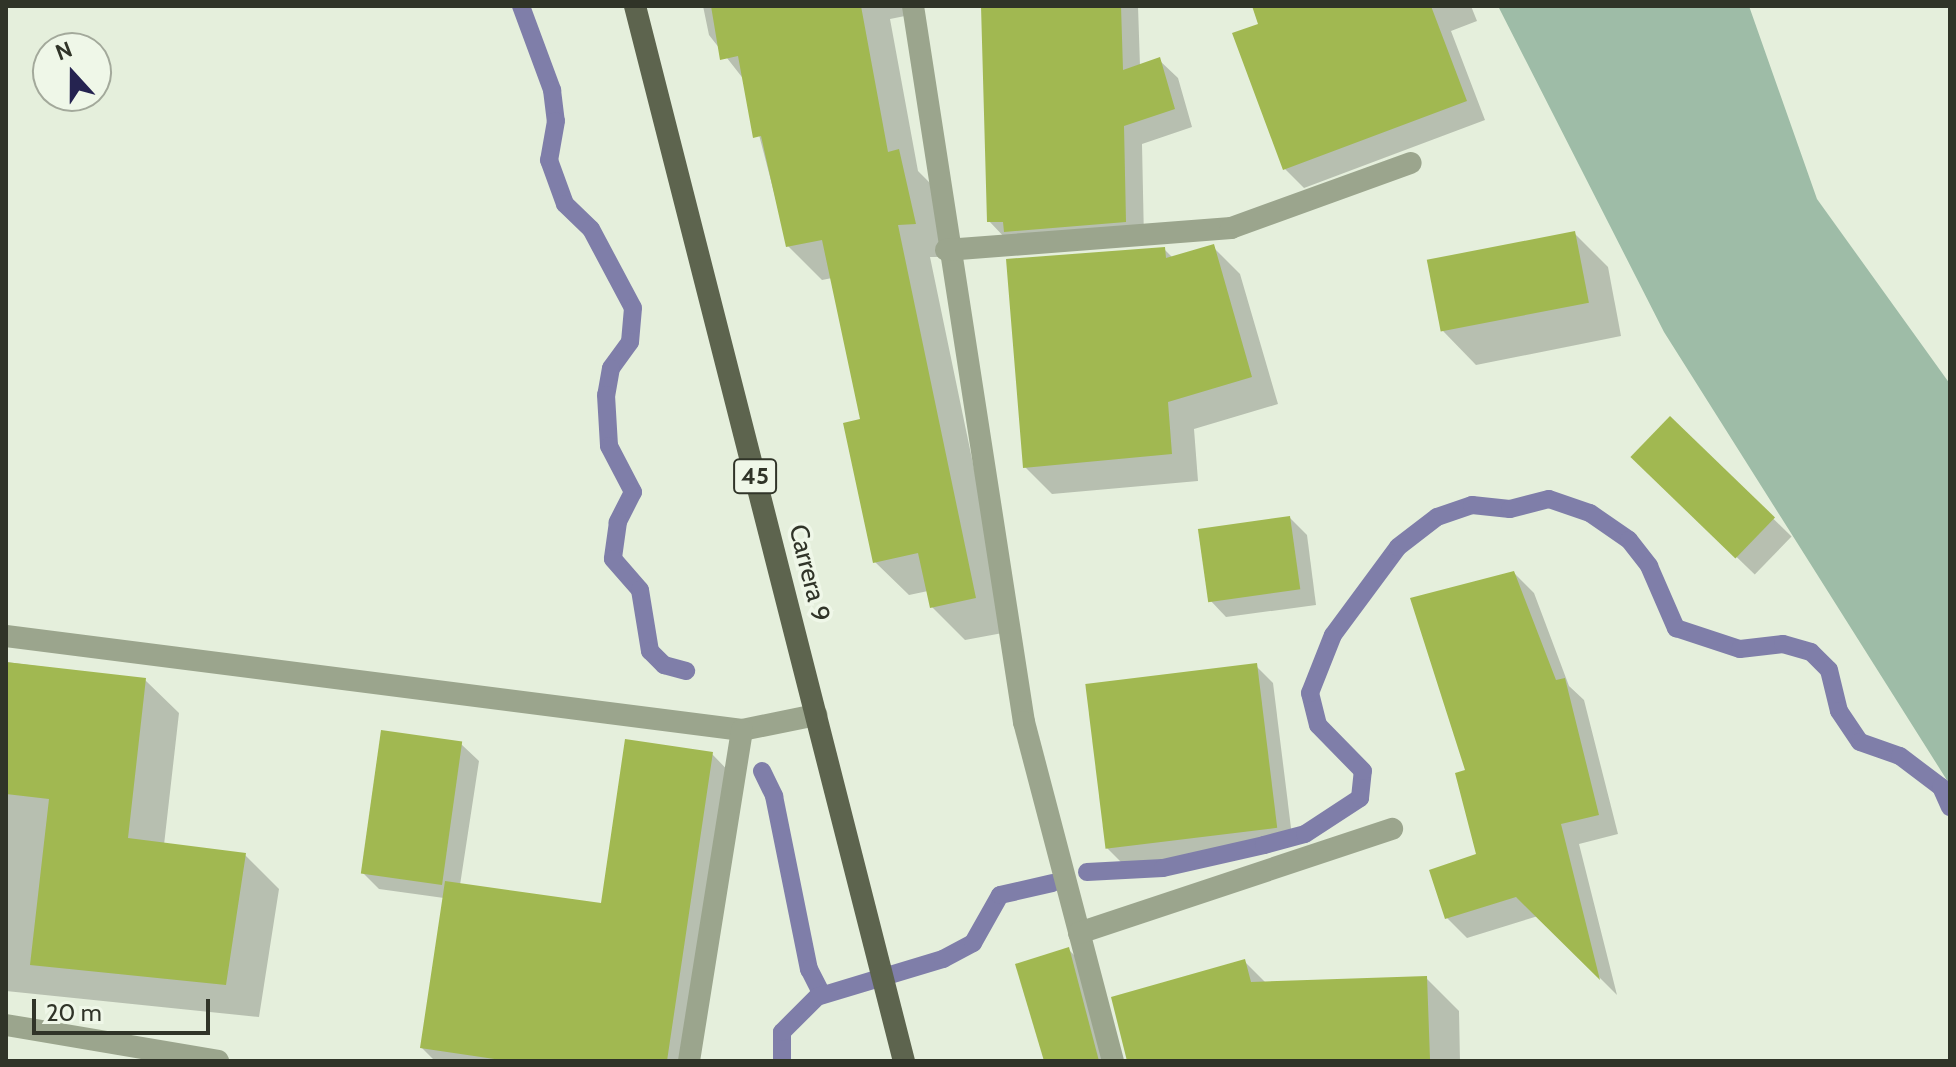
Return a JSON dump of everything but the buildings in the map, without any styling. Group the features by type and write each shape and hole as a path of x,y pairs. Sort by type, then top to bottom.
{"highway":[{"name":"Carrera 9","path":"635,6 904,1061"}],"street":[{"path":"913,6 946,250 1024,722 1113,1061"},
{"path":"946,250 1231,228 1411,163"},
{"path":"6,636 742,730 816,715"},
{"path":"689,1061 742,730"},
{"path":"1079,933 1392,829"},
{"path":"6,1025 218,1061"}],"green space":[{"path":"1498,6 1749,6 1817,199 1950,384 1950,785 1664,332"}],"waterway":[{"path":"521,6 552,90 556,121 549,160 565,204 591,229 633,308 630,342 611,368 606,395 609,446 633,492 618,522 613,559 640,590 650,651 664,665 686,671"},
{"path":"1087,872 1163,868 1305,834 1360,798 1363,771 1318,725 1310,693 1333,635 1398,547 1437,517 1472,505 1510,509 1549,499 1590,513 1629,540 1649,566 1676,628 1740,649 1783,644 1811,652 1829,670 1839,711 1860,742 1900,756 1941,787 1950,807"},
{"path":"762,771 774,796 809,969 822,995"},
{"path":"782,1061 782,1032 817,997 943,959 973,943 1000,895 1053,883"}]}
